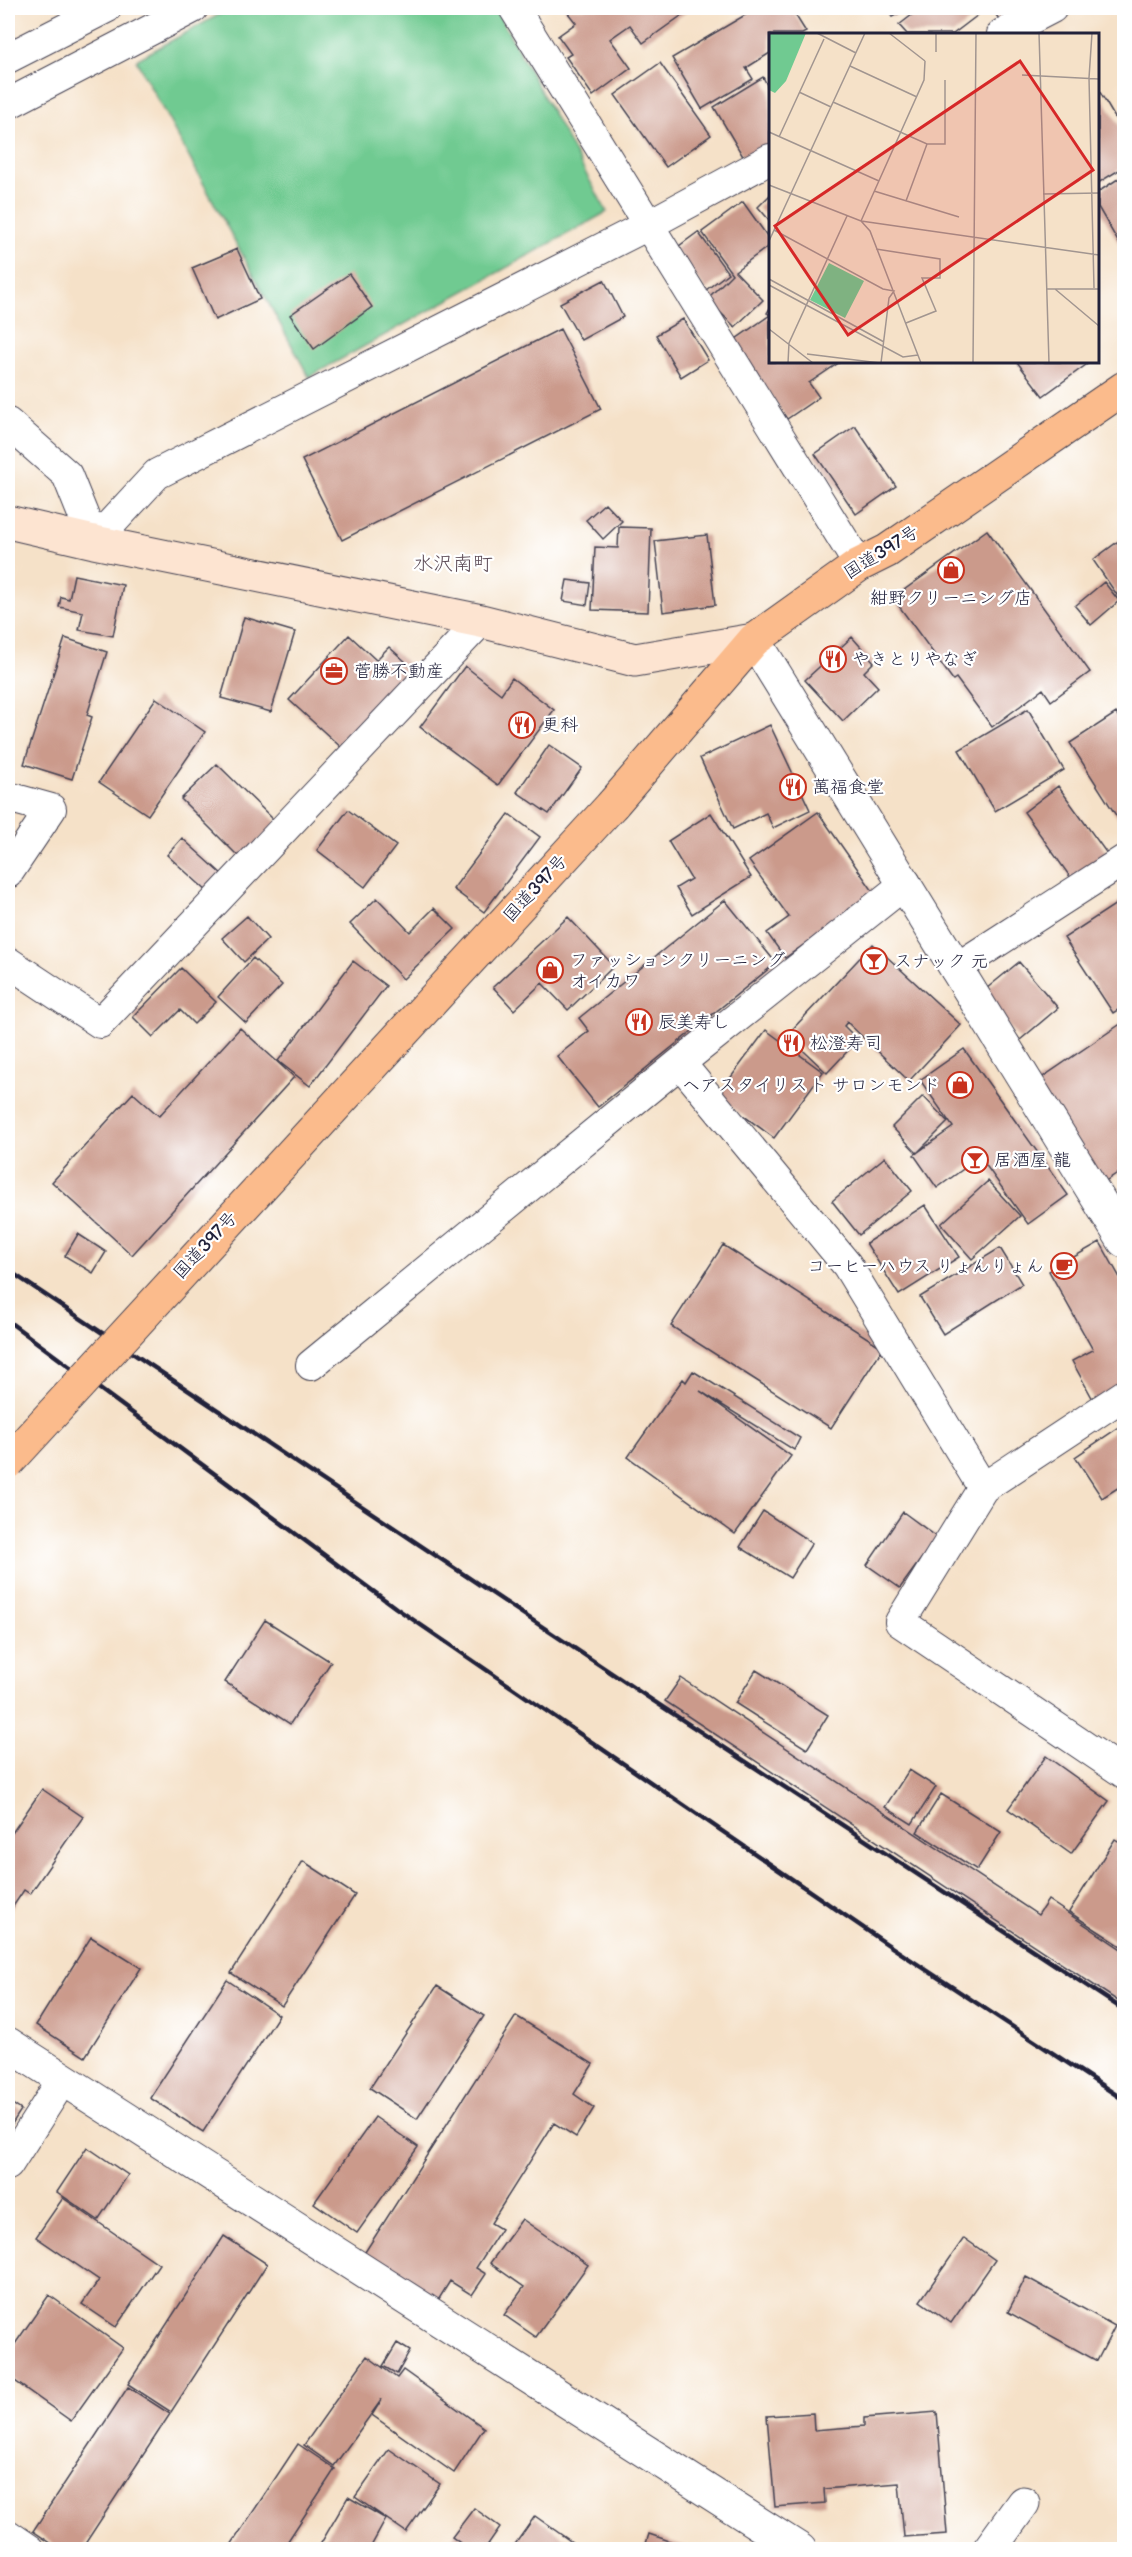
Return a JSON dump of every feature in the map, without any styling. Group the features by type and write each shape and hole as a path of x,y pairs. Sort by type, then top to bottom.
{"highway":[{"name":"国道397号","path":"8,1462 613,804 754,640 860,565 887,551 1125,388"}],"main road":[{"path":"8,522 94,542 481,621 635,660 754,640"}],"street":[{"path":"8,58 106,8"},
{"path":"8,104 193,8"},
{"path":"514,8 860,565"},
{"path":"1004,33 1052,8"},
{"path":"8,423 68,476 94,542 157,474 650,224 769,160"},
{"path":"8,962 100,1023 481,621"},
{"path":"754,640 1125,1241"},
{"path":"8,797 51,809 8,873"},
{"path":"955,969 1125,860"},
{"path":"311,1365 680,1063 906,883"},
{"path":"680,1063 847,1265 983,1488"},
{"path":"1125,1395 983,1488 900,1622 1125,1773"},
{"path":"8,2044 800,2550"},
{"path":"8,2165 63,2079"},
{"path":"989,2550 1023,2503"},
{"path":"8,2535 30,2550"}],"green space":[{"path":"231,8 495,8 607,212 309,377 136,60"}],"building":[{"path":"564,8 692,8 643,43 630,25 610,39 631,68 593,96 566,57 571,54 558,36 576,23"},
{"path":"757,8 791,8 806,32 769,33 769,54 746,68 753,79 702,109 672,58"},
{"path":"886,8 909,8 892,17"},
{"path":"921,8 972,8 978,15 954,33 906,33 899,25"},
{"path":"991,8 1028,8 1004,26"},
{"path":"660,63 711,135 666,167 615,95"},
{"path":"763,77 769,89 769,145 745,160 714,107"},
{"path":"1099,91 1124,133 1124,167 1099,182"},
{"path":"1124,175 1124,252 1099,209 1099,191"},
{"path":"769,196 769,220 758,207"},
{"path":"743,202 769,239 769,246 735,271 763,300 735,327 707,299 732,274 702,232"},
{"path":"698,232 728,273 706,290 675,249"},
{"path":"237,249 260,299 215,320 192,268"},
{"path":"349,274 372,307 314,349 290,315"},
{"path":"604,280 623,317 581,340 560,303"},
{"path":"769,316 769,363 839,363 809,383 819,397 787,419 733,341"},
{"path":"683,319 708,360 681,377 656,335"},
{"path":"560,329 601,409 342,540 302,460"},
{"path":"1018,363 1089,363 1043,396"},
{"path":"855,426 896,486 856,514 815,454"},
{"path":"605,503 622,521 603,539 586,520"},
{"path":"619,527 651,528 648,612 592,610 595,547 618,548"},
{"path":"987,530 1090,672 1051,701 1043,689 992,727 956,678 953,680 893,598"},
{"path":"707,535 715,605 663,612 655,541"},
{"path":"1124,537 1124,605 1093,560"},
{"path":"74,575 123,585 113,636 79,630 83,612 59,607 61,597 69,599"},
{"path":"567,580 590,583 587,605 563,601"},
{"path":"1104,582 1119,601 1091,625 1075,606"},
{"path":"244,617 295,632 271,712 221,698"},
{"path":"349,635 376,660 389,647 416,671 344,750 289,700"},
{"path":"852,637 874,662 864,672 878,687 843,721 805,680"},
{"path":"65,638 107,652 87,715 92,717 72,779 24,764"},
{"path":"465,666 501,694 512,678 554,710 498,785 420,727"},
{"path":"156,698 205,732 148,815 99,782"},
{"path":"1028,709 1064,770 995,811 959,750"},
{"path":"1116,713 1124,725 1124,828 1070,743"},
{"path":"770,725 810,810 773,828 766,813 733,829 700,758"},
{"path":"549,745 582,768 549,814 517,792"},
{"path":"217,764 277,823 241,859 181,799"},
{"path":"1058,786 1108,855 1073,881 1024,812"},
{"path":"348,810 396,846 365,887 317,850"},
{"path":"818,812 875,894 785,958 767,933 789,917 749,861"},
{"path":"711,813 751,877 692,914 676,888 691,879 668,841"},
{"path":"509,814 540,837 484,912 453,889"},
{"path":"182,838 223,875 208,892 167,855"},
{"path":"377,898 410,932 434,908 455,929 403,979 350,924"},
{"path":"725,900 776,963 598,1107 557,1056 589,1031 579,1018"},
{"path":"1122,900 1124,904 1124,1006 1113,1013 1064,938"},
{"path":"247,916 268,939 244,962 222,938"},
{"path":"568,917 614,966 568,1010 542,983 514,1010 493,987"},
{"path":"873,944 961,1025 909,1081 847,1022 844,1026 858,1040 827,1073 787,1035"},
{"path":"253,958 282,985 246,1023 218,997"},
{"path":"353,961 386,986 310,1086 278,1061"},
{"path":"1019,962 1058,1008 1020,1040 981,993"},
{"path":"181,968 216,1002 194,1024 180,1010 153,1037 133,1017"},
{"path":"1122,1023 1124,1027 1124,1180 1119,1172 1101,1184 1034,1083"},
{"path":"240,1028 294,1077 132,1255 52,1182 133,1093 159,1116"},
{"path":"766,1030 823,1072 774,1138 717,1096"},
{"path":"964,1049 1068,1195 1028,1224 980,1157 937,1188 914,1155 953,1127 920,1080"},
{"path":"923,1096 948,1122 917,1153 892,1127"},
{"path":"885,1157 912,1191 859,1235 832,1201"},
{"path":"988,1181 1020,1216 972,1259 941,1224"},
{"path":"925,1205 959,1257 899,1295 866,1243"},
{"path":"78,1234 106,1252 93,1273 65,1256"},
{"path":"1100,1242 1124,1285 1124,1386 1095,1403 1072,1361 1093,1350 1049,1271"},
{"path":"723,1245 883,1348 831,1428 671,1326"},
{"path":"1000,1248 1022,1284 943,1334 920,1297"},
{"path":"693,1371 800,1438 794,1450 700,1391 791,1456 735,1534 628,1457 683,1379 686,1382"},
{"path":"1124,1424 1124,1484 1102,1498 1075,1457"},
{"path":"763,1511 812,1543 790,1578 740,1547"},
{"path":"903,1512 937,1537 900,1588 867,1565"},
{"path":"265,1620 331,1662 290,1724 225,1682"},
{"path":"756,1670 828,1715 807,1749 735,1703"},
{"path":"681,1678 1038,1915 1048,1900 1124,1951 1124,2005 665,1701"},
{"path":"1046,1756 1109,1801 1071,1854 1008,1809"},
{"path":"909,1770 936,1787 912,1824 885,1807"},
{"path":"42,1789 83,1817 30,1894 24,1890 8,1914 8,1839"},
{"path":"941,1794 1001,1832 977,1870 917,1832"},
{"path":"1115,1839 1124,1845 1124,1948 1069,1912"},
{"path":"303,1861 355,1895 282,2006 231,1973"},
{"path":"91,1937 141,1968 85,2057 36,2025"},
{"path":"227,1980 279,2015 203,2132 150,2098"},
{"path":"437,1986 484,2016 417,2119 370,2088"},
{"path":"516,2016 593,2064 574,2094 594,2108 576,2137 554,2123 491,2223 501,2229 476,2268 486,2274 472,2295 450,2281 432,2310 358,2263"},
{"path":"8,2101 21,2110 8,2130"},
{"path":"375,2117 418,2147 357,2233 314,2203"},
{"path":"87,2147 128,2175 98,2220 57,2192"},
{"path":"63,2198 159,2264 116,2327 82,2304 99,2280 36,2237"},
{"path":"522,2219 588,2265 536,2337 504,2315 524,2287 490,2263"},
{"path":"224,2236 267,2264 171,2412 128,2384"},
{"path":"964,2238 995,2260 951,2323 920,2301"},
{"path":"1026,2277 1115,2326 1097,2361 1008,2312"},
{"path":"49,2295 123,2348 71,2421 8,2376 8,2354"},
{"path":"397,2343 410,2351 397,2374 383,2366"},
{"path":"367,2356 397,2378 403,2370 484,2428 454,2473 372,2415 382,2399 334,2466 304,2445"},
{"path":"128,2387 170,2414 81,2550 61,2550 33,2531"},
{"path":"937,2412 947,2534 904,2537 899,2483 824,2489 825,2503 775,2507 767,2416 813,2413 814,2430 864,2426 864,2418"},
{"path":"298,2444 335,2469 282,2550 239,2550 231,2545"},
{"path":"389,2449 440,2484 406,2532 355,2497"},
{"path":"348,2497 386,2519 369,2550 317,2550"},
{"path":"474,2508 500,2527 484,2550 470,2550 452,2537"},
{"path":"535,2516 573,2543 568,2550 511,2550"},
{"path":"649,2534 693,2549 693,2550 644,2550"}],"railway":[{"path":"8,1270 652,1700 1124,2010"},
{"path":"8,1321 396,1608 887,1944 1124,2100"}],"place":[{"name":"紺野クリーニング店","path":"951,570"},
{"name":"やきとりやなぎ","path":"833,659"},
{"name":"菅勝不動産","path":"334,671"},
{"name":"更科","path":"522,725"},
{"name":"萬福食堂","path":"793,787"},
{"name":"スナック 元","path":"874,961"},
{"name":"ファッションクリーニング オイカワ","path":"550,970"},
{"name":"辰美寿し","path":"639,1022"},
{"name":"松澄寿司","path":"791,1043"},
{"name":"ヘアスタイリスト サロンモンド","path":"960,1085"},
{"name":"居酒屋 龍","path":"975,1160"},
{"name":"コーヒーハウス りょんりょん","path":"1064,1266"}],"district":[{"name":"水沢南町","path":"453,563"}]}
